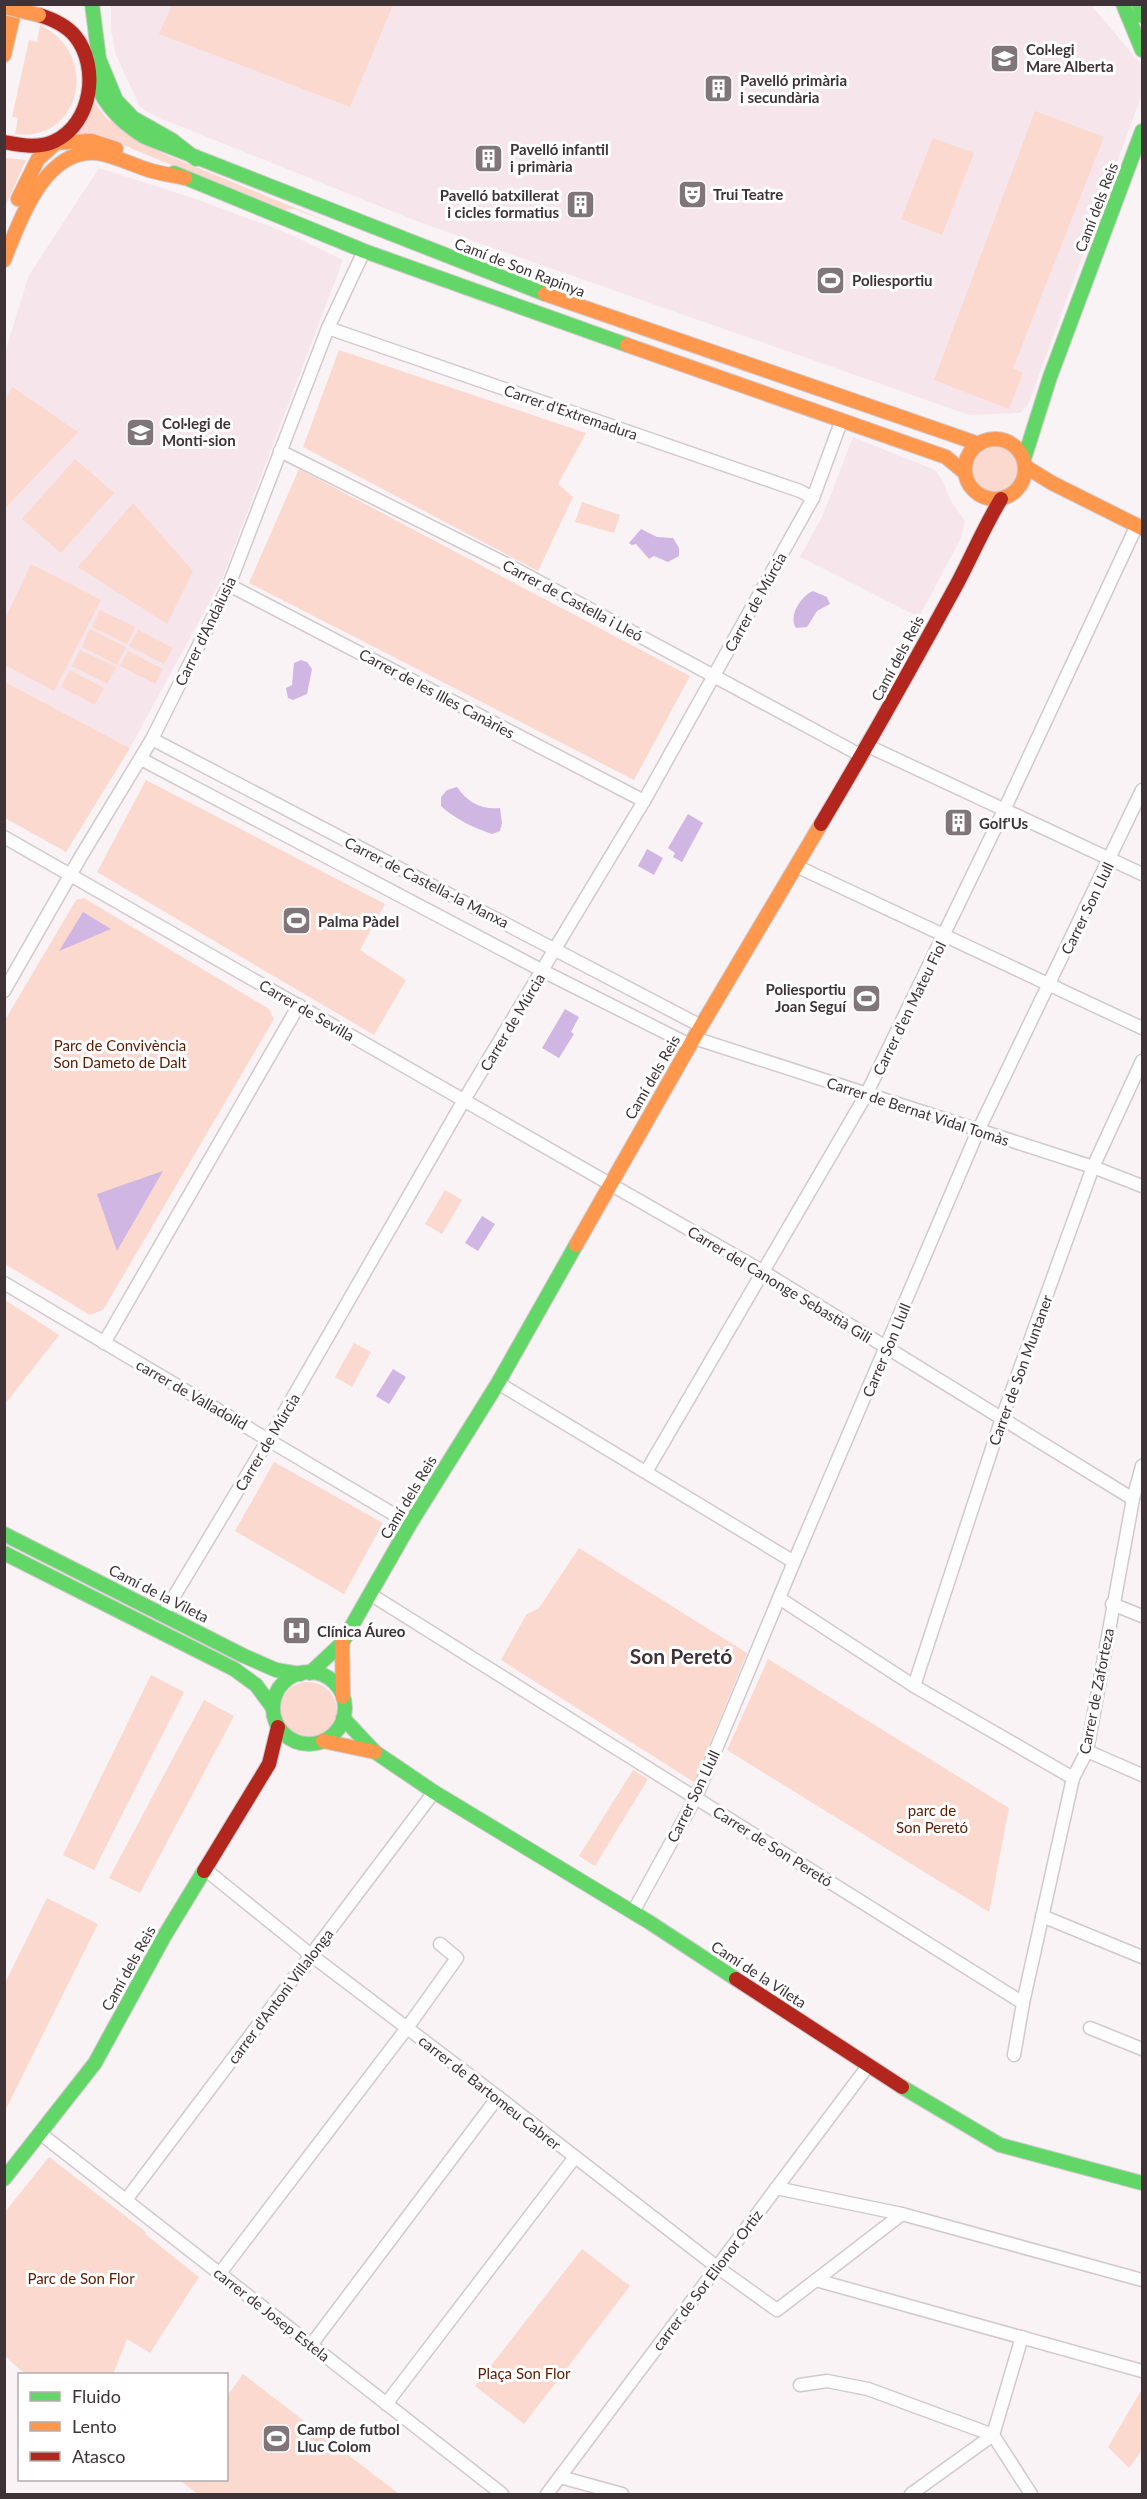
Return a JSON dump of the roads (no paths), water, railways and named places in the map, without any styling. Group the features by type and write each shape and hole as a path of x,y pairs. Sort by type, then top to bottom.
{"main road":[{"path":"4,55 16,4"},
{"path":"4,237 30,172 42,154 83,110 89,81 84,4"},
{"path":"92,4 99,59 116,100 133,118 172,140 196,159"},
{"path":"1123,4 1143,50"},
{"path":"1139,4 1143,16"},
{"path":"4,7 39,15 68,29 81,45 88,61"},
{"name":"Camí de Son Rapinya","path":"88,61 100,97 121,122 145,138 568,303 979,444"},
{"name":"Camí dels Reis","path":"1025,463 1032,431 1142,136"},
{"path":"8,142 30,146 56,140 100,143 151,161 185,178 364,251 841,422 946,457 965,473"},
{"path":"4,260 33,196 53,170 72,157 84,153 98,153 148,171 185,178"},
{"path":"985,525 978,495 967,481 965,473 968,456 986,440 1003,440 1032,431"},
{"path":"1003,440 1013,444 1025,463 1052,483 1140,526"},
{"path":"978,495 993,500 1011,496 1026,475 1025,463"},
{"path":"1018,489 1052,483"},
{"name":"Camí dels Reis","path":"305,1673 342,1643 411,1524 498,1383 695,1036 865,751 1001,499"},
{"name":"Camí de la Vileta","path":"4,1534 268,1666 305,1673"},
{"path":"4,1553 234,1669 256,1686 273,1708"},
{"path":"342,1643 343,1696 343,1718 339,1728 323,1741 303,1744 293,1741 278,1727 273,1708 274,1699 283,1684 305,1673 330,1679 343,1696"},
{"name":"Camí de la Vileta","path":"343,1718 375,1752 434,1792 633,1912 868,2066 1000,2145 1143,2183"},
{"name":"Camí dels Reis","path":"4,2179 95,2062 165,1935 269,1764 278,1727"},
{"name":"Camí de la Vileta","path":"323,1741 375,1752"},
{"name":"Camí dels Reis","path":"269,1764 303,1744"}],"street":[{"name":"Carrer d'Andalusia","path":"4,991 70,875 141,759 229,585 328,328 364,251"},
{"name":"Carrer d'Extremadura","path":"328,328 800,490 813,498"},
{"name":"Carrer de Múrcia","path":"164,1613 269,1439 465,1100 644,801 813,498 841,422"},
{"name":"Carrer de Castella i Lleó","path":"280,451 510,566 714,676 865,751 1005,808 1143,873"},
{"name":"Carrer d'en Mateu Fiol","path":"646,1472 866,1095 1140,526"},
{"name":"Carrer de les Illes Canàries","path":"229,585 644,801"},
{"name":"Carrer de Castella-la Manxa","path":"152,739 556,949 695,1036"},
{"name":"Carrer de Castella-la Manxa","path":"141,759 543,971 695,1036"},
{"name":"Carrer Son Llull","path":"633,1912 696,1797 978,1131 1143,790"},
{"name":"Carrer de Sevilla","path":"4,837 611,1183"},
{"path":"796,866 1143,1028"},
{"path":"104,1343 299,1005"},
{"name":"Carrer de Bernat Vidal Tomàs","path":"695,1036 866,1095 1093,1167 1143,1186"},
{"name":"Carrer de Son Muntaner","path":"914,1686 1002,1418 1093,1167 1143,1060"},
{"name":"Carrer del Canonge Sebastià Gili","path":"611,1183 762,1271 1133,1499"},
{"name":"carrer de Valladolid","path":"4,1283 411,1524"},
{"path":"498,1383 794,1562"},
{"name":"Carrer de Zaforteza","path":"1014,2055 1023,2003 1073,1778 1087,1751 1133,1499 1143,1466"},
{"name":"Carrer de Son Peretó","path":"370,1594 1023,2003"},
{"path":"779,1598 914,1686 1073,1778"},
{"path":"1113,1604 1143,1616"},
{"path":"1087,1751 1143,1775"},
{"name":"carrer d'Antoni Villalonga","path":"126,2200 434,1792"},
{"name":"carrer de Bartomeu Cabrer","path":"206,1870 311,1955 717,2267 777,2310 816,2280"},
{"path":"1042,1916 1143,1957"},
{"path":"219,2273 407,2028 457,1958 440,1944"},
{"path":"1090,2028 1143,2049"},
{"name":"carrer de Sor Elionor Ortiz","path":"547,2494 868,2066"},
{"path":"311,2345 498,2097"},
{"name":"carrer de Josep Estela","path":"41,2134 502,2494"},
{"path":"386,2404 575,2157"},
{"path":"776,2188 902,2214 1143,2280"},
{"path":"816,2280 902,2214"},
{"path":"816,2280 1143,2371"},
{"path":"911,2494 993,2435 1022,2337"},
{"path":"800,2385 827,2381 868,2390 993,2435 1031,2494"},
{"path":"560,2477 622,2494"}],"place":[{"name":"Col·legi Mare Alberta","path":"1005,58"},
{"name":"Pavelló primària i secundària","path":"719,89"},
{"name":"Pavelló infantil i primària","path":"489,158"},
{"name":"Trui Teatre","path":"692,194"},
{"name":"Pavelló batxillerat i cicles formatius","path":"580,204"},
{"name":"Poliesportiu","path":"831,280"},
{"name":"Col·legi de Monti-sion","path":"141,432"},
{"name":"Golf'Us","path":"958,823"},
{"name":"Palma Pàdel","path":"297,921"},
{"name":"Poliesportiu Joan Seguí","path":"867,998"},
{"name":"Clínica Áureo","path":"296,1631"},
{"name":"Camp de futbol Lluc Colom","path":"276,2438"}],"district":[{"name":"Son Peretó","path":"681,1655"}],"park label":[{"name":"Parc de Convivència Son Dameto de Dalt","path":"120,1054"},
{"name":"parc de Son Peretó","path":"932,1818"},
{"name":"Parc de Son Flor","path":"81,2278"},
{"name":"Plaça Son Flor","path":"524,2373"}]}
